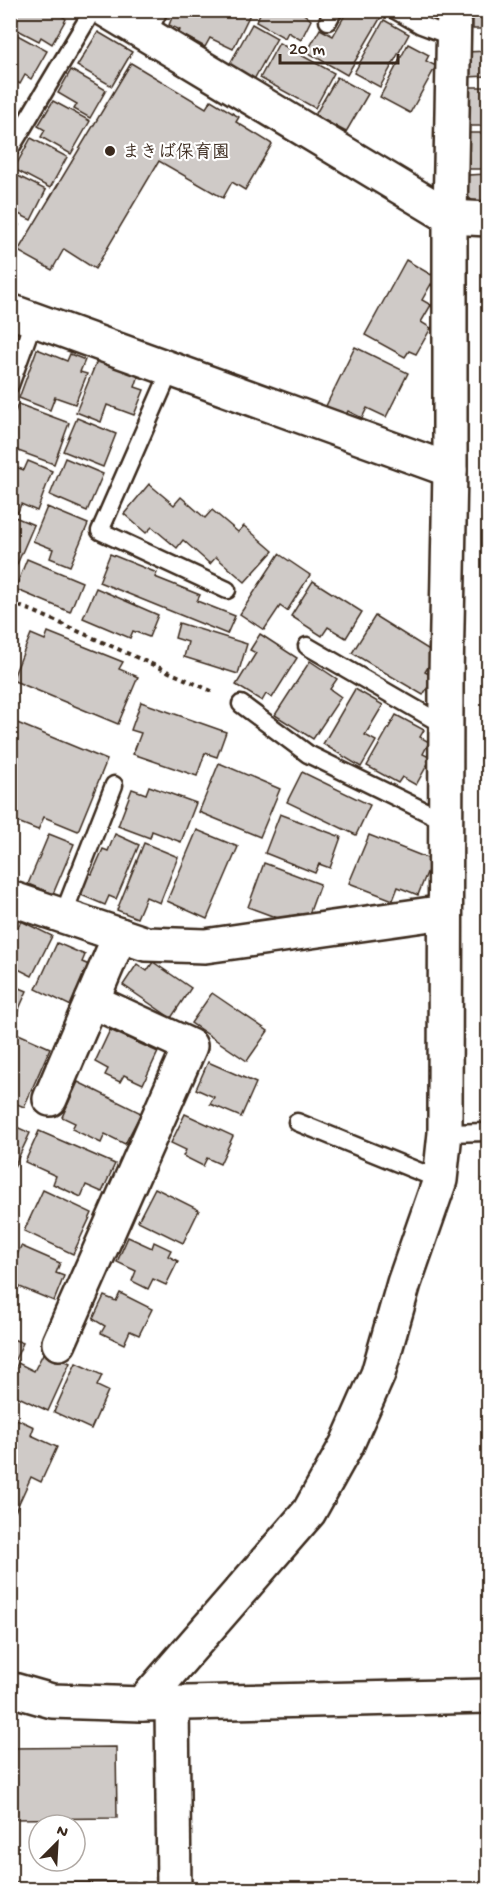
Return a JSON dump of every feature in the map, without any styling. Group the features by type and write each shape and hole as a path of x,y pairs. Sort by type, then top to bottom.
{"street":[{"path":"106,10 153,23 450,218 489,219"},
{"path":"174,1890 157,1704 309,1512 347,1444 378,1374 404,1283 440,1180 445,1133 445,821 450,470 450,218 454,24"},
{"path":"22,315 450,470"},
{"path":"10,898 146,944 205,946 445,912"},
{"path":"50,1099 120,935"},
{"path":"59,1343 190,1046 92,1001"},
{"path":"10,1689 52,1701 157,1704 489,1696"}],"lane":[{"path":"10,149 93,10"},
{"path":"395,10 421,25 454,24"},
{"path":"10,385 22,315"},
{"path":"171,369 100,531 227,590"},
{"path":"307,645 447,727"},
{"path":"241,704 308,754 445,821"},
{"path":"63,915 114,785"},
{"path":"297,1122 440,1180"},
{"path":"445,1133 489,1132"}],"path":[{"path":"10,603 33,611 241,704"}],"building":[{"path":"10,10 53,10 66,19 52,44 41,37 39,41 10,26"},
{"path":"175,10 252,10 233,49 210,38 205,47 179,33 180,30 169,25"},
{"path":"262,10 299,10 311,20 301,40 288,32 285,38 256,22"},
{"path":"348,10 369,10 381,17 347,75 307,52 320,29 333,36"},
{"path":"473,10 488,10 488,29 473,29"},
{"path":"384,20 409,34 380,87 354,73"},
{"path":"252,24 277,38 252,83 227,69"},
{"path":"10,31 47,51 31,79 25,75 20,84 10,78"},
{"path":"98,32 132,52 112,86 77,66"},
{"path":"279,43 334,73 315,108 260,78"},
{"path":"408,44 429,55 426,61 436,66 410,113 380,97"},
{"path":"488,51 488,76 466,77 466,52"},
{"path":"131,63 206,108 211,100 239,117 236,122 272,144 245,190 232,182 223,198 159,161 95,269 64,249 52,270 18,251"},
{"path":"71,70 106,90 90,118 74,109 77,104 58,93"},
{"path":"337,77 368,94 346,132 315,115"},
{"path":"468,87 488,87 488,126 468,126"},
{"path":"53,101 90,121 71,154 41,137 45,130 38,126"},
{"path":"468,133 488,133 488,169 468,169"},
{"path":"31,138 67,157 50,188 14,169"},
{"path":"10,172 46,190 31,220 10,210"},
{"path":"488,174 488,202 474,202 467,196 468,175"},
{"path":"10,221 19,225 10,242"},
{"path":"406,260 435,277 422,300 431,305 421,322 431,328 416,354 409,351 405,357 365,335"},
{"path":"355,347 408,373 386,417 367,408 362,418 348,411 345,417 326,406"},
{"path":"37,349 67,361 70,354 85,360 80,372 87,374 75,404 55,397 50,410 19,398"},
{"path":"98,358 139,375 135,387 144,390 134,415 107,405 101,422 76,412"},
{"path":"18,404 69,423 54,464 10,448 10,425"},
{"path":"77,418 116,434 103,467 63,451"},
{"path":"65,458 103,474 87,511 50,495"},
{"path":"28,461 52,471 37,511 21,504 18,512 10,510 10,465 24,470"},
{"path":"149,484 174,505 181,497 205,518 212,510 238,532 244,526 273,551 245,582 216,557 210,564 183,540 177,548 152,527 146,533 124,514"},
{"path":"47,507 88,524 70,566 50,558 53,549 33,541"},
{"path":"10,515 34,525 15,569 10,567"},
{"path":"110,554 157,573 155,577 200,595 197,601 235,616 227,634 99,582"},
{"path":"279,554 310,575 287,611 280,606 264,630 240,614"},
{"path":"27,559 82,582 70,612 15,589"},
{"path":"313,581 362,612 346,638 328,627 322,636 291,616"},
{"path":"96,588 158,615 149,637 133,631 130,638 83,618"},
{"path":"375,616 436,654 425,672 434,677 423,695 352,653"},
{"path":"179,623 247,644 238,674 184,657 188,642 175,638"},
{"path":"48,632 123,662 119,669 138,677 118,724 12,680 31,634 45,640"},
{"path":"260,634 297,658 272,698 266,694 262,701 236,685 256,653 250,650"},
{"path":"310,661 337,679 330,689 341,697 313,739 275,715"},
{"path":"355,689 383,705 365,735 376,741 361,767 323,744"},
{"path":"141,702 226,732 217,757 205,753 197,776 133,754 141,733 131,730"},
{"path":"396,715 424,730 420,737 429,742 423,754 431,758 416,785 402,777 398,783 367,766"},
{"path":"10,720 107,760 78,831 44,817 38,830 10,819"},
{"path":"219,763 280,789 260,837 199,812"},
{"path":"302,772 370,805 356,835 287,802"},
{"path":"149,786 196,803 181,842 152,831 150,838 118,826 132,789 146,794"},
{"path":"280,814 341,837 330,868 319,864 315,873 265,853"},
{"path":"197,830 238,847 207,919 167,901"},
{"path":"49,834 74,844 53,894 28,884"},
{"path":"115,834 139,845 116,899 109,896 105,905 79,894 89,873 92,874 103,849 108,851"},
{"path":"369,835 432,860 418,895 398,887 393,900 349,883"},
{"path":"144,843 178,857 160,903 146,897 137,918 117,910"},
{"path":"264,863 320,884 308,917 298,914 294,924 248,907"},
{"path":"21,921 52,936 32,976 10,965 10,923 18,927"},
{"path":"57,943 85,955 82,962 89,965 71,1006 36,989"},
{"path":"153,962 191,988 171,1018 123,985 137,964 147,971"},
{"path":"10,984 27,991 10,1029"},
{"path":"212,993 268,1031 247,1061 191,1023"},
{"path":"110,1030 158,1052 143,1084 124,1075 120,1082 105,1075 108,1069 95,1062"},
{"path":"14,1032 50,1048 24,1107 10,1101 10,1041"},
{"path":"208,1062 256,1083 241,1117 210,1104 214,1097 196,1089"},
{"path":"78,1082 141,1113 125,1144 105,1134 101,1143 72,1129 75,1123 62,1117"},
{"path":"185,1114 233,1136 220,1164 207,1158 203,1166 183,1156 186,1150 171,1143"},
{"path":"10,1124 30,1133 12,1171 10,1170"},
{"path":"39,1131 115,1164 102,1192 86,1185 81,1197 53,1184 56,1176 25,1162"},
{"path":"155,1188 199,1210 183,1243 138,1221"},
{"path":"43,1190 92,1213 73,1254 24,1231"},
{"path":"128,1237 152,1248 154,1242 171,1250 168,1256 178,1261 166,1285 153,1279 148,1289 132,1281 136,1271 117,1262"},
{"path":"21,1246 60,1263 56,1273 64,1276 54,1301 10,1283 10,1271"},
{"path":"120,1293 152,1309 139,1335 130,1331 124,1344 101,1333 105,1326 93,1319 104,1296 116,1301"},
{"path":"10,1338 23,1343 10,1370"},
{"path":"44,1352 70,1363 48,1411 10,1393 10,1380 18,1363 34,1371"},
{"path":"76,1363 102,1375 97,1386 108,1391 91,1429 54,1412"},
{"path":"10,1416 34,1427 31,1435 57,1447 41,1482 31,1477 14,1514 10,1513"},
{"path":"116,1747 117,1818 87,1818 87,1813 27,1813 27,1819 10,1819 10,1748"},
{"path":"135,1882 135,1890 10,1890 10,1883"}],"place":[{"name":"まきば保育園","path":"110,151"}]}
